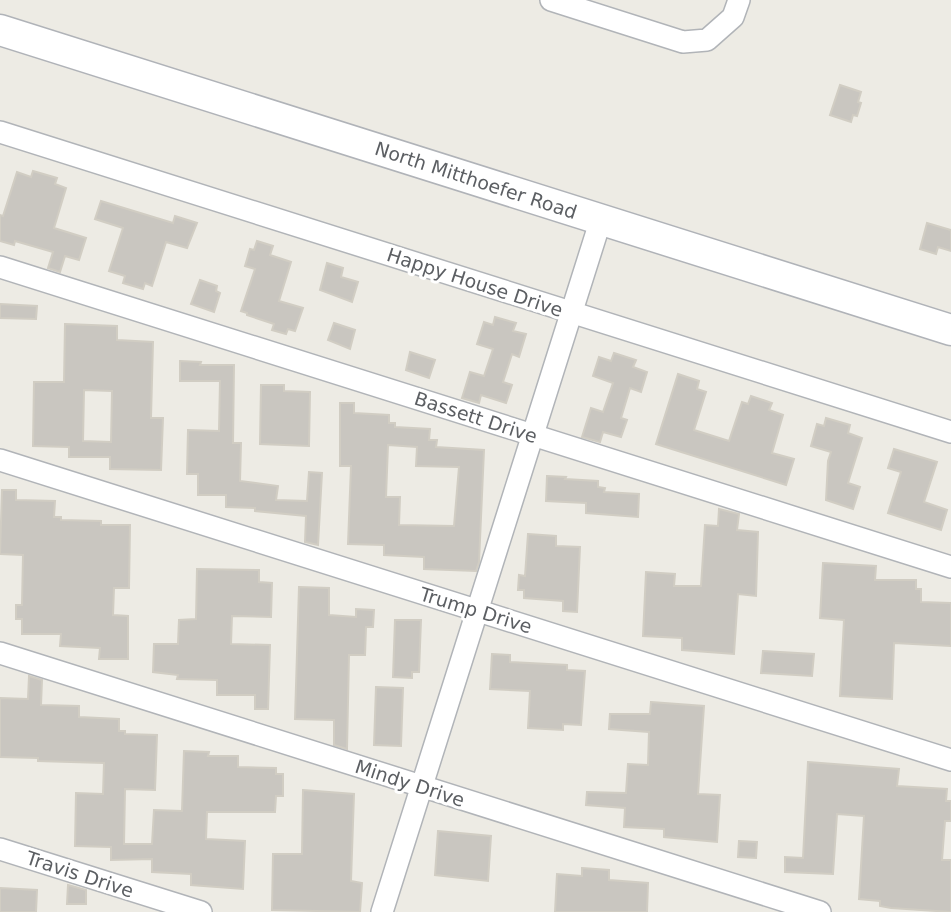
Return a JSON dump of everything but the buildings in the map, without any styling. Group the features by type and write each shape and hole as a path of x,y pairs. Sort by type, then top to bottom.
{"main road":[{"name":"North Mitthoefer Road","path":"0,30 951,330"}],"street":[{"path":"551,0 683,42 707,40 733,17 739,0"},
{"name":"Happy House Drive","path":"0,132 951,432"},
{"path":"382,912 601,219"},
{"name":"Bassett Drive","path":"0,267 951,567"},
{"name":"Trump Drive","path":"0,460 951,760"},
{"name":"Mindy Drive","path":"0,653 820,912"},
{"name":"Travis Drive","path":"0,849 201,912"}]}
